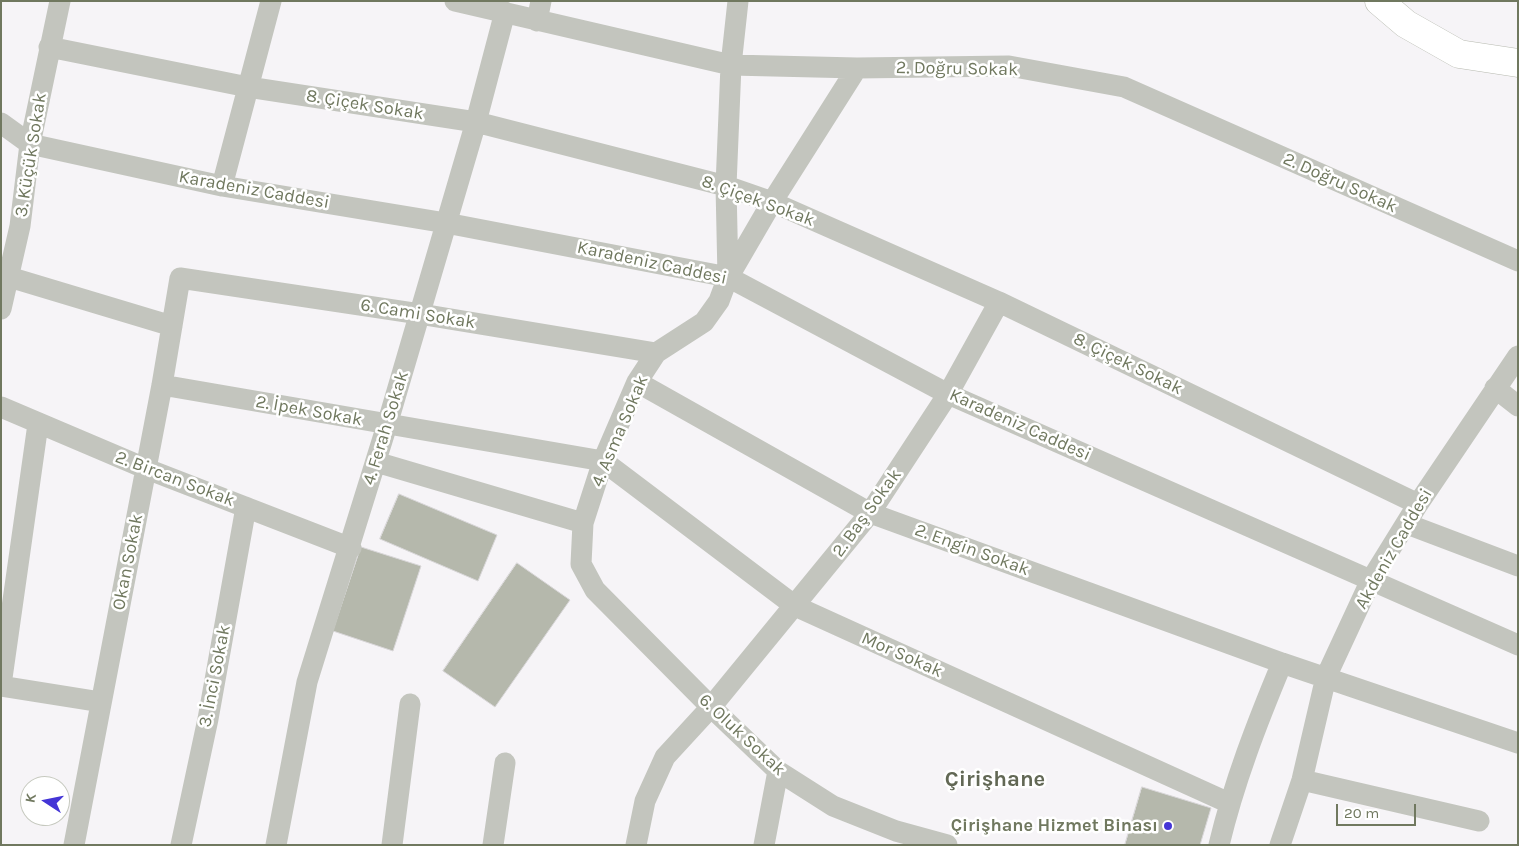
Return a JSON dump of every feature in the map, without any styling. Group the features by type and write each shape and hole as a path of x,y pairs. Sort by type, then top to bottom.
{"main road":[{"path":"1379,1 1406,24 1459,54 1518,63"}],"street":[{"name":"3. Küçük Sokak","path":"4,294 20,226 30,144 60,1"},
{"path":"222,186 271,1"},
{"name":"2. Doğru Sokak","path":"455,1 504,12 539,11 731,65 857,68 1009,66 1124,87 1518,260"},
{"name":"4. Asma Sokak","path":"581,564 583,523 603,461 637,382 656,353 704,322 719,301 728,277 726,186 731,65 738,1"},
{"name":"4. Ferah Sokak","path":"276,845 307,682 351,548 420,314 476,122 504,12"},
{"name":"8. Çiçek Sokak","path":"49,47 248,88 476,122 726,186 772,202 999,302 1418,504"},
{"path":"728,277 772,202 857,68"},
{"name":"Karadeniz Caddesi","path":"1,123 30,144 222,186 446,223 728,277 948,394 1518,645"},
{"name":"6. Cami Sokak","path":"180,278 420,314 656,353"},
{"name":"Okan Sokak","path":"74,845 147,469 180,278"},
{"path":"4,294 172,326"},
{"name":"2. Baş Sokak","path":"636,845 645,801 665,757 711,707 870,513 948,394 999,302"},
{"name":"Akdeniz Caddesi","path":"1280,845 1302,780 1326,677 1371,580 1418,504 1518,356"},
{"name":"2. Engin Sokak","path":"637,382 870,513 1282,663 1326,677"},
{"name":"2. İpek Sokak","path":"162,385 603,461"},
{"path":"1495,388 1518,406"},
{"name":"2. Bircan Sokak","path":"1,407 147,469 351,548"},
{"path":"38,424 1,685 101,702"},
{"name":"Mor Sokak","path":"603,461 795,606 1229,803"},
{"path":"376,462 583,523"},
{"name":"3. İnci Sokak","path":"182,845 208,719 246,507"},
{"path":"1406,524 1518,566"},
{"name":"6. Oluk Sokak","path":"581,564 595,590 711,707 778,771 833,806 894,838 947,845"},
{"path":"1219,845 1229,803 1251,737 1282,663"},
{"path":"1326,677 1518,743"},
{"path":"392,845 410,704"},
{"path":"492,845 505,763"},
{"path":"764,845 778,771"},
{"path":"1302,780 1479,821"}],"building":[{"path":"399,494 497,535 478,581 380,539"},
{"path":"361,547 421,566 393,651 333,631"},
{"path":"517,563 570,600 495,707 443,671"},
{"name":"Çirişhane Hizmet Binası","path":"1142,787 1211,808 1200,845 1125,845"}],"place":[{"name":"Çirişhane Hizmet Binası","path":"1168,826"}],"district":[{"name":"Çirişhane","path":"995,780"}]}
